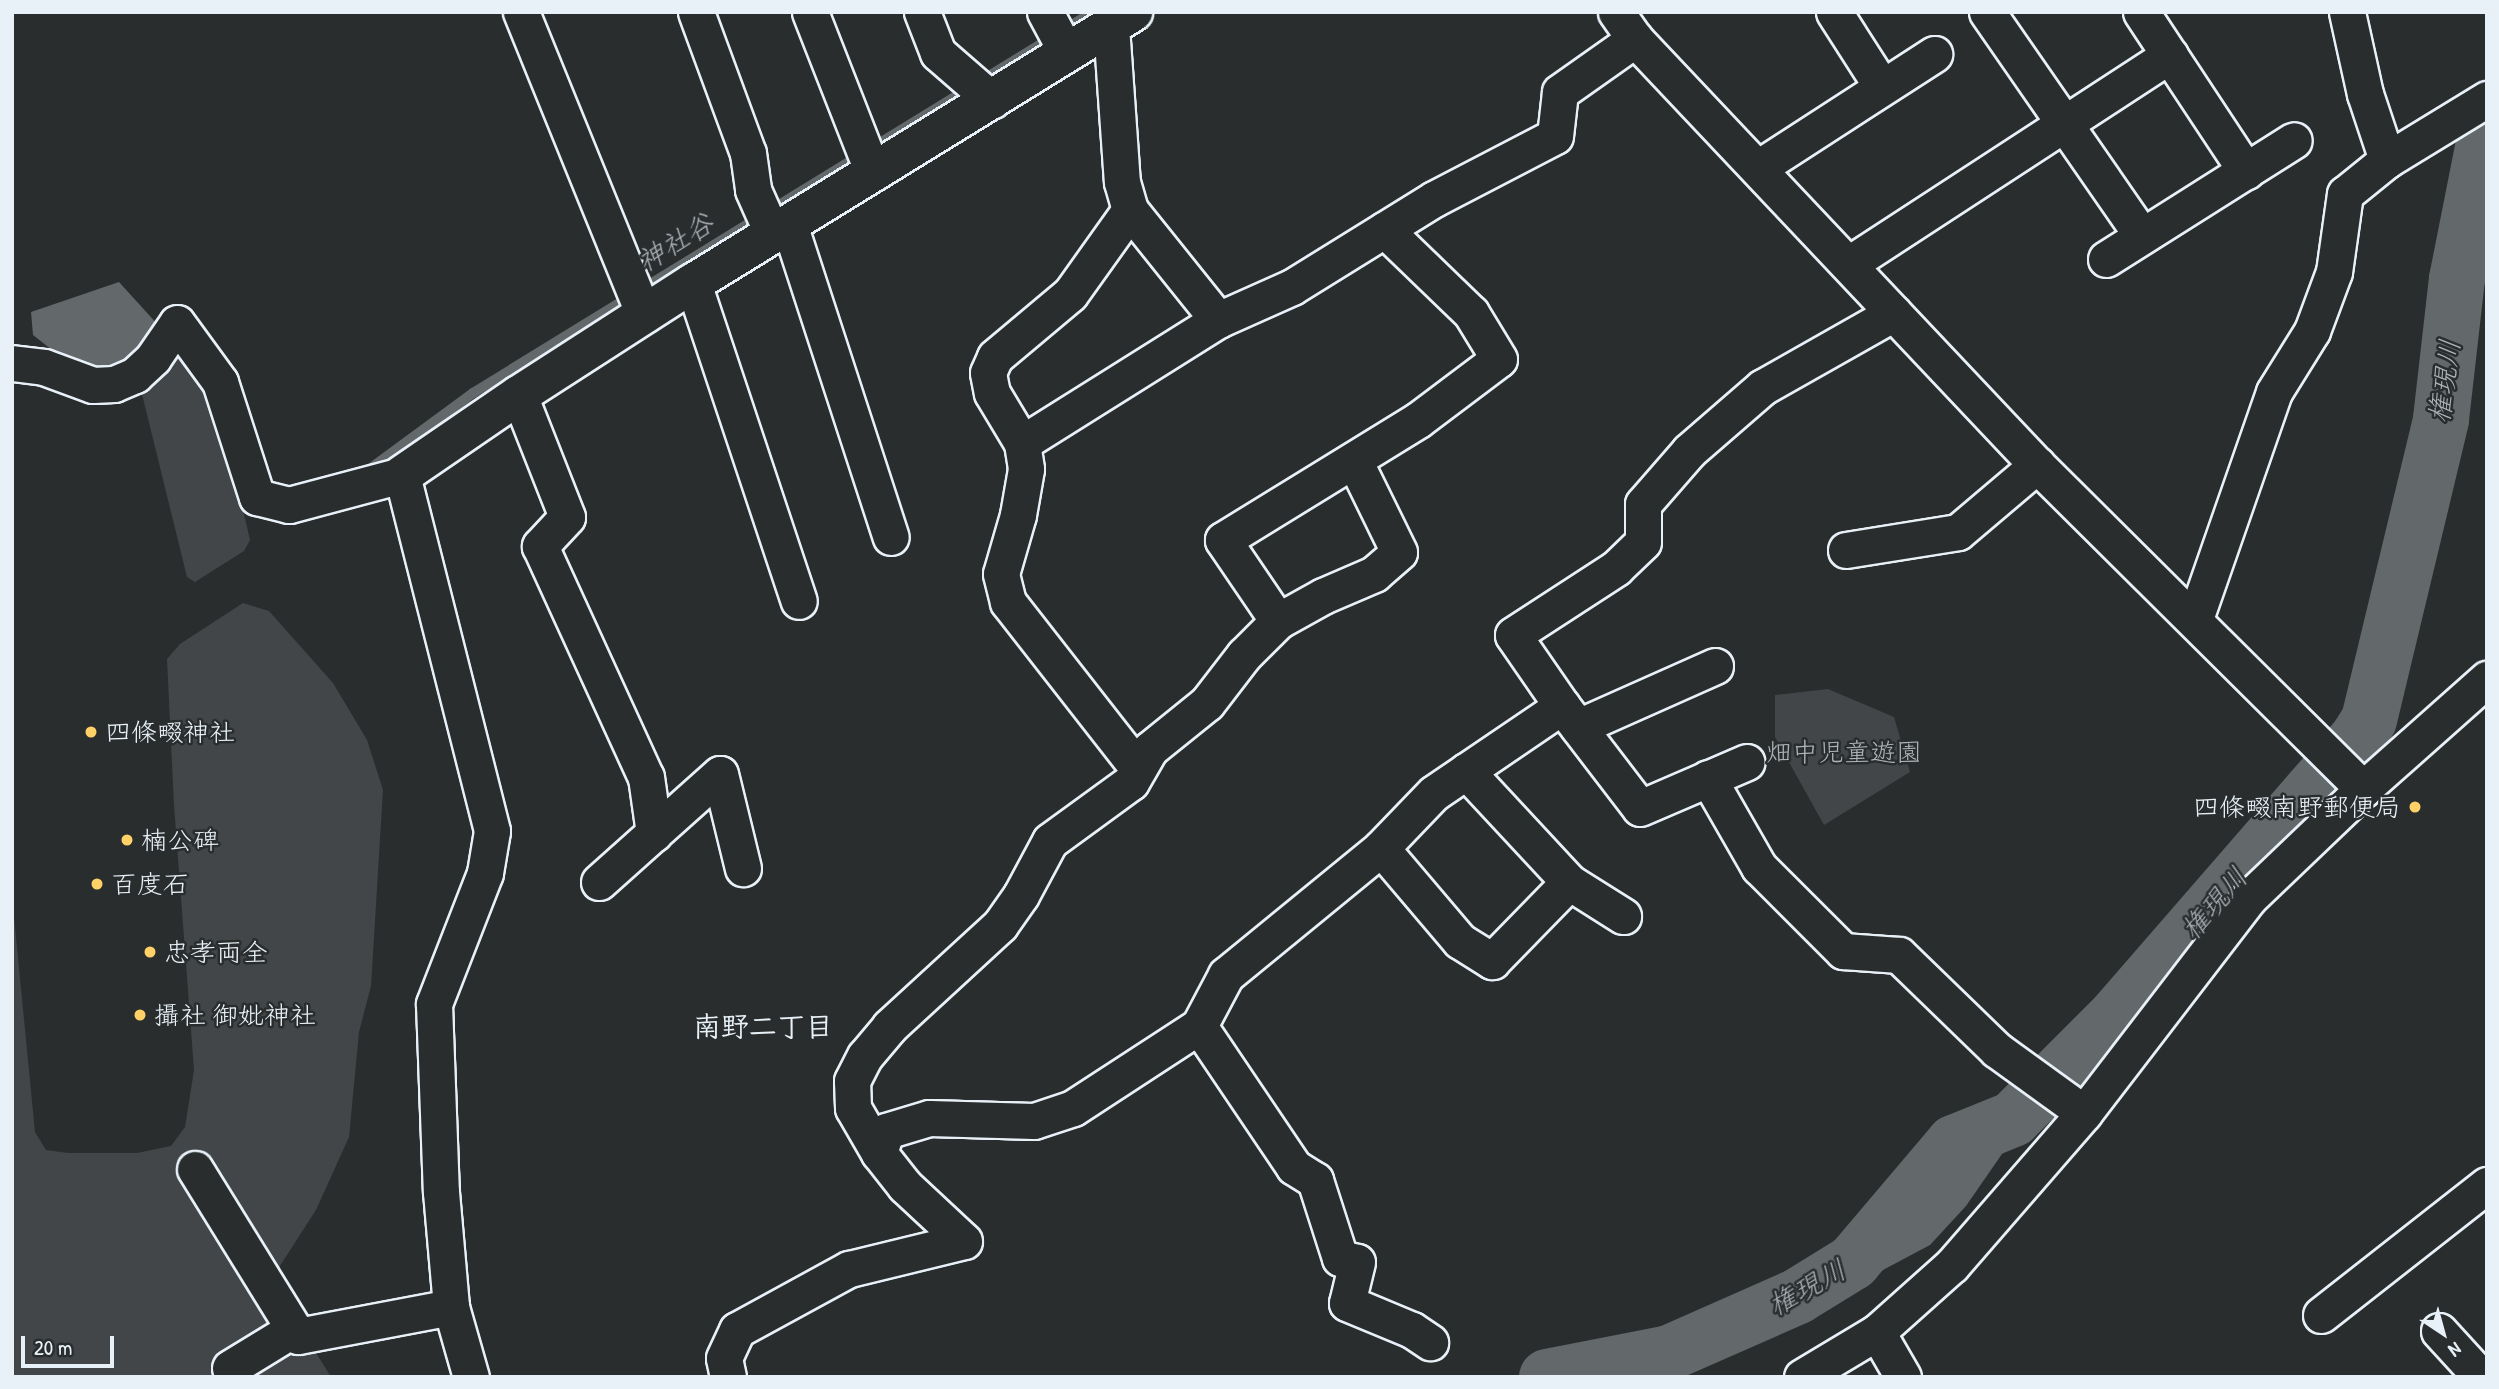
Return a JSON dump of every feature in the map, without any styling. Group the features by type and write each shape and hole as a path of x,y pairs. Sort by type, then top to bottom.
{"street":[{"path":"521,12 644,315"},
{"path":"696,12 748,153 753,190 781,230 891,537"},
{"path":"810,12 873,173"},
{"path":"922,12 938,53 992,100"},
{"path":"1045,12 1067,53"},
{"path":"1834,12 1882,86"},
{"path":"1987,12 2142,236"},
{"path":"2141,12 2246,171"},
{"path":"2347,12 2365,93 2387,160"},
{"path":"12,363 44,367 93,385 114,384 135,375 153,358 177,323 220,382 257,497 289,505 402,475 519,395 694,283 1122,19"},
{"path":"1122,19 1122,182 1130,210 1218,320"},
{"path":"1022,443 1218,320 1292,287 1434,199 1555,136 1560,92 1625,26 2037,465 2195,619 2344,770"},
{"path":"1758,168 1934,54"},
{"path":"1849,264 2170,55"},
{"path":"2195,619 2274,392 2312,331 2334,272 2345,194 2387,160 2484,101"},
{"path":"2106,259 2294,139"},
{"path":"1130,210 1070,294 995,357 988,373 992,393 1022,443 1026,469 1018,515 1001,574 1008,602 1137,767"},
{"path":"1279,621 1223,540 1418,420 1499,359 1471,313 1385,230"},
{"path":"694,283 799,601"},
{"path":"1747,762 1640,808 1570,717 1513,635 1616,568 1643,542 1643,504 1689,451 1763,387 1894,313"},
{"path":"519,395 567,517 540,546 646,777 654,833"},
{"path":"728,1377 724,1358 737,1330 849,1269 964,1241 905,1185 879,1153 853,1108 852,1081 865,1056 918,998 1000,925 1021,895 1050,841 1131,782 1150,748 1207,703 1244,655 1279,621 1323,596 1374,574 1399,552 1354,460"},
{"path":"1846,550 1958,532 2037,465"},
{"path":"402,475 492,831 485,873 434,1004 441,1192 451,1307 471,1377"},
{"path":"879,1153 886,1130 929,1118 1034,1121 1073,1108 1199,1026 1226,975 1381,848 1434,793 1466,771 1570,717 1715,666"},
{"path":"1802,1377 1877,1332 1952,1265 2059,1095 2250,897 2344,770 2487,679"},
{"path":"1466,771 1569,882 1623,916"},
{"path":"599,882 720,774 743,868"},
{"path":"1708,778 1759,867 1843,951 1899,955 1997,1049 2059,1095"},
{"path":"1381,848 1460,941 1492,961 1569,882"},
{"path":"1199,1026 1294,1167 1315,1180 1340,1258 1357,1262 1347,1303 1412,1330 1430,1342"},
{"path":"195,1169 298,1336 451,1307"},
{"path":"2321,1315 2487,1185"},
{"path":"230,1368 292,1330"},
{"path":"2439,1331 2480,1377"},
{"path":"1877,1332 1903,1377"}],"green space":[{"path":"189,356 222,419 250,540 244,551 195,582 187,577 141,390 171,358"},
{"path":"243,603 269,611 333,683 367,740 383,790 371,986 359,1032 349,1137 316,1210 276,1272 274,1285 331,1377 12,1377 12,896 35,1132 46,1150 68,1153 137,1153 171,1146 185,1127 194,1070 174,805 167,659 180,644"},
{"name":"畑中児童遊園","path":"1828,689 1894,717 1910,772 1824,825 1775,737 1775,695"}],"shaded area":[{"path":"119,282 159,326 134,356 110,369 71,365 33,335 31,312"},
{"path":"1996,1119 2013,1138 1966,1206 1930,1245 1866,1279 1843,1259 1961,1129"}],"waterway":[{"name":"神社谷","path":"371,468 473,393 1093,12"},
{"name":"権現川","path":"1547,1377 1669,1353 1798,1296 1853,1262 1954,1143 2013,1119 2115,1017 2357,739 2369,720 2441,419 2457,279 2487,128"}],"place":[{"name":"四條畷神社","path":"91,732"},
{"name":"四條畷南野郵便局","path":"2415,807"},
{"name":"楠公碑","path":"127,840"},
{"name":"百度石","path":"97,884"},
{"name":"忠孝両全","path":"150,952"},
{"name":"攝社 御妣神社","path":"140,1015"}],"district":[{"name":"南野二丁目","path":"763,1026"}]}
